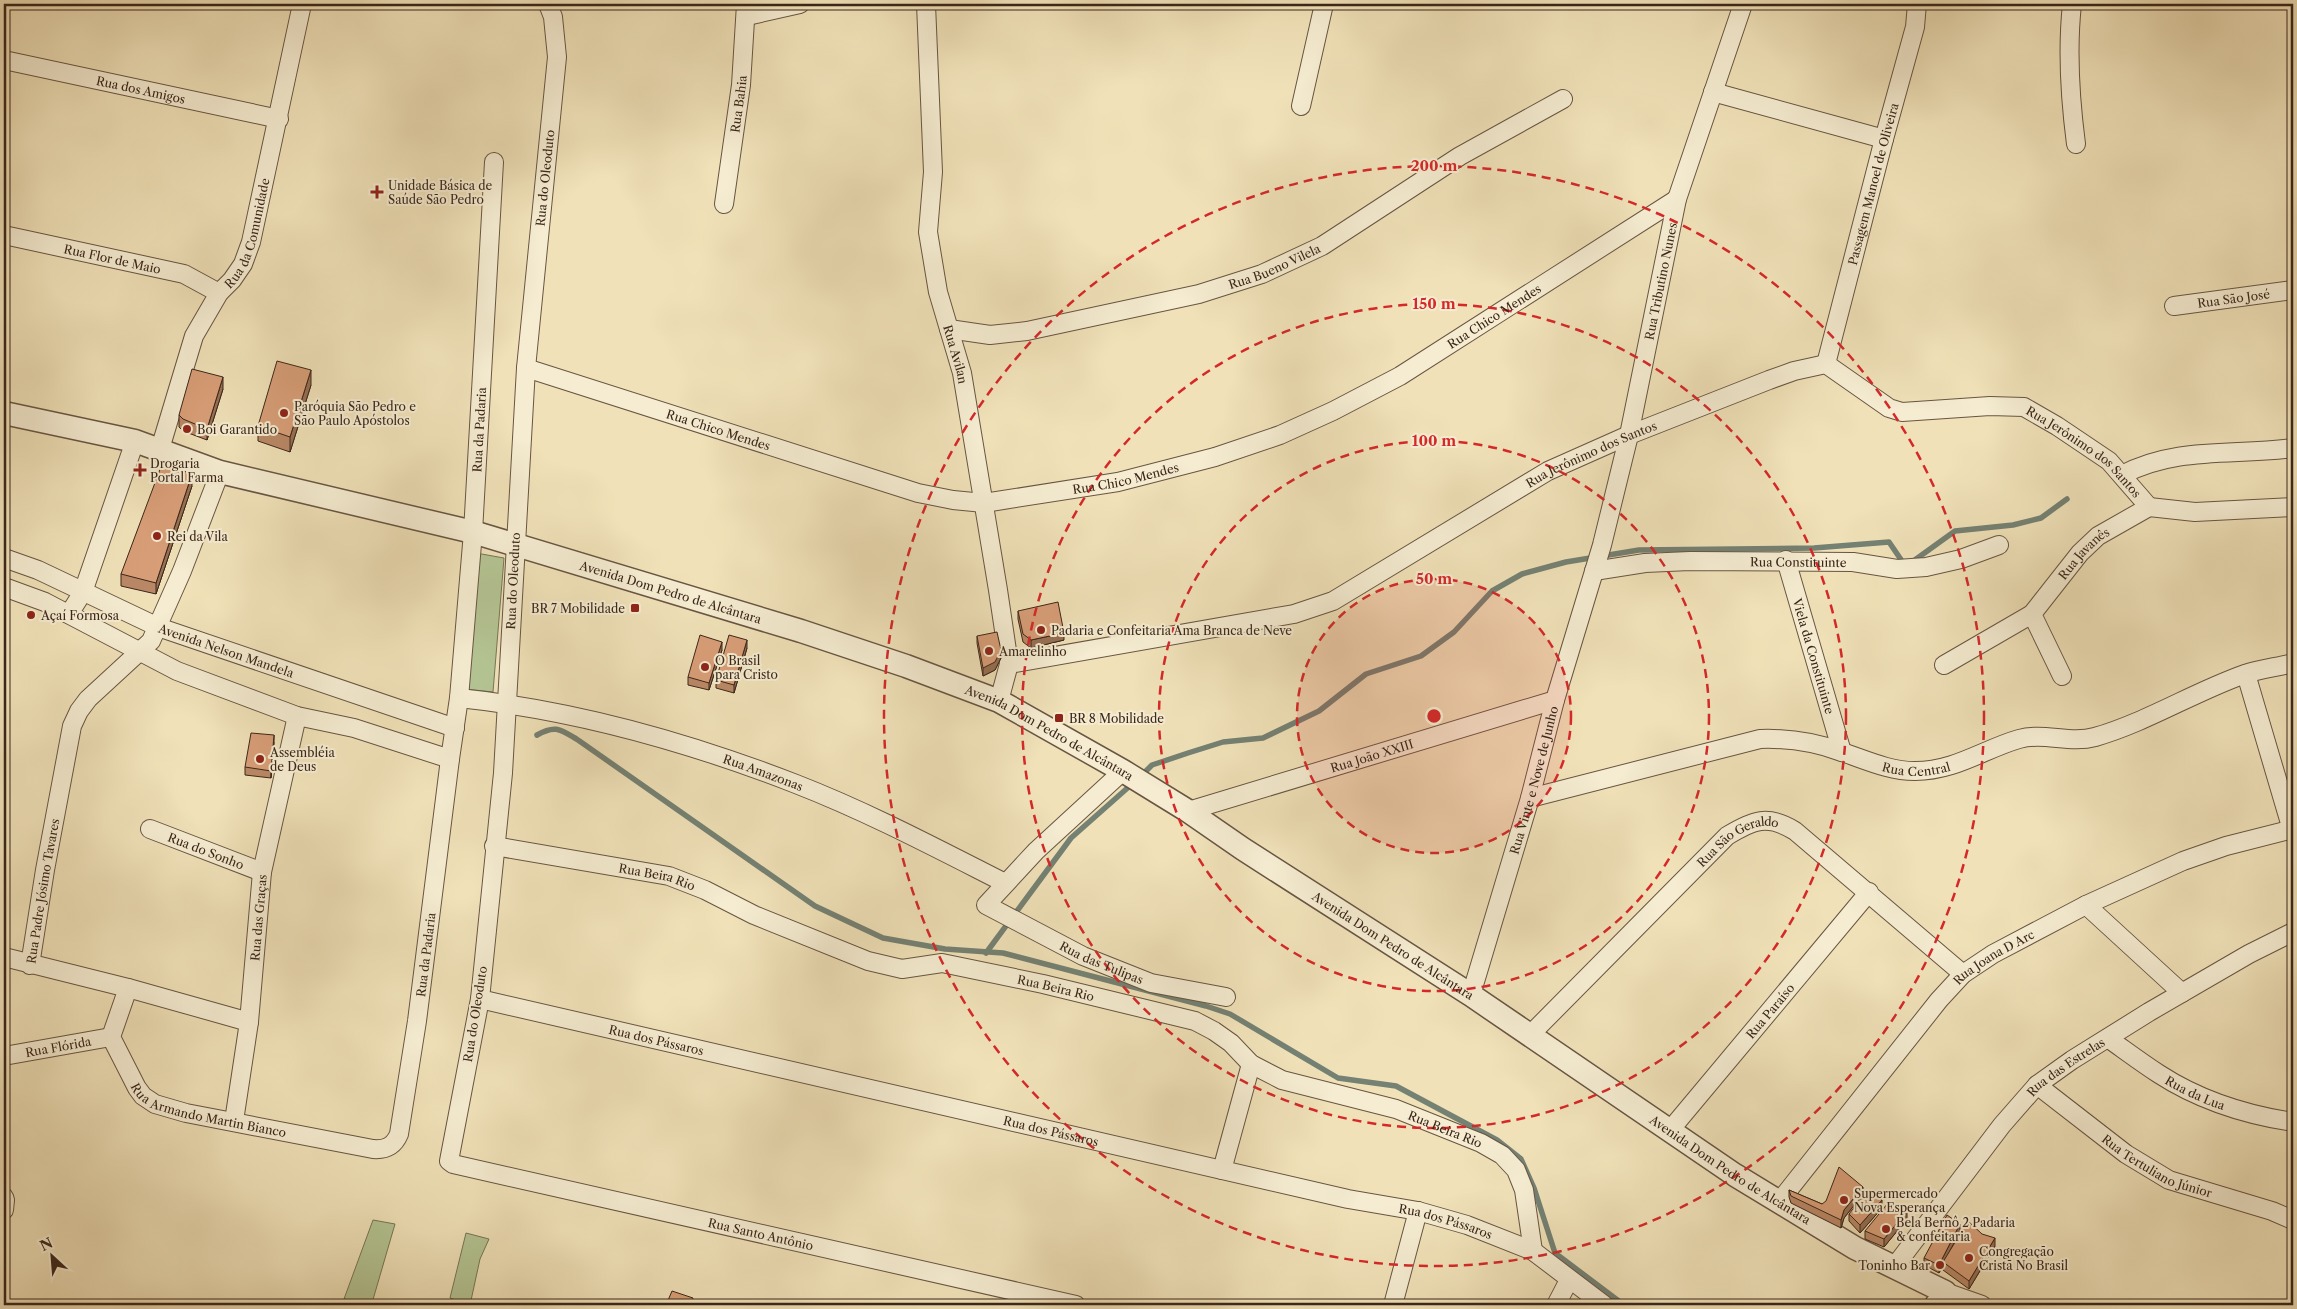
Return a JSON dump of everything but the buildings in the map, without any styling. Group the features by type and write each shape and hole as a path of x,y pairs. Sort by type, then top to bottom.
{"street":[{"name":"Rua da Comunidade","path":"160,449 194,336 219,293 232,280 243,264 251,242 279,119 302,4"},
{"name":"Rua do Oleoduto","path":"448,1157 480,999 494,846 503,773 526,368 557,57 553,17 548,4"},
{"path":"746,10 800,4"},
{"name":"Rua Avilan","path":"926,4 933,172 928,232 938,292 962,373 1009,664 999,702"},
{"path":"1301,106 1324,4"},
{"name":"Rua Tributino Nunes","path":"1595,568 1629,435 1678,199 1743,4"},
{"name":"Passagem Manoel de Oliveira","path":"1826,364 1884,138 1915,27 1918,4"},
{"path":"2072,4 2070,28 2071,84 2076,144"},
{"name":"Rua Bahia","path":"724,204 741,86 746,10"},
{"name":"Rua dos Amigos","path":"4,60 279,119"},
{"path":"1713,92 1884,138"},
{"name":"Rua Bueno Vilela","path":"949,329 990,335 1027,330 1199,294 1262,274 1322,246 1460,156 1563,99"},
{"name":"Rua da Padaria","path":"459,698 473,532 494,162"},
{"name":"Rua Chico Mendes","path":"526,368 918,493 953,500 984,503 1118,482 1214,457 1280,435 1333,411 1400,376 1678,199"},
{"name":"Rua Flor de Maio","path":"4,235 184,274 219,293"},
{"name":"Rua São José","path":"2174,306 2293,290"},
{"name":"Rua Jerônimo dos Santos","path":"1009,664 1294,614 1333,601 1548,471 1629,435 1778,377 1826,364 1888,408 1902,412 1990,406 2024,408 2057,426 2109,461 2149,508"},
{"name":"Avenida Dom Pedro de Alcântara","path":"4,413 135,442 160,449 220,472 473,532 801,631 906,666 999,702 1128,774 1188,811 1243,849 1471,995 1529,1036 1671,1129 1735,1175 1779,1202 1855,1248 1895,1266 1941,1298 1982,1305"},
{"path":"69,614 84,592 135,442"},
{"path":"2122,475 2141,464 2183,454 2293,448"},
{"name":"Rua Padre Jósimo Tavares","path":"220,472 182,571 151,641 88,699 79,711 72,726 46,861 30,965 128,988 249,1022"},
{"path":"2149,508 2195,512 2293,508"},
{"name":"Rua Javanês","path":"1944,665 2032,614 2080,553 2098,536 2149,508"},
{"name":"Rua Constituinte","path":"1595,568 1672,562 1786,560 1853,562 1897,569 1926,567 1961,559 1999,545"},
{"name":"Avenida Nelson Mandela","path":"4,558 38,570 158,627 455,728"},
{"name":"Viela da Constituinte","path":"1786,560 1842,752"},
{"name":"Rua Vinte e Nove de Junho","path":"1471,995 1530,798 1556,700 1595,568"},
{"path":"4,587 45,602 139,653 177,671 297,716 354,728 450,759 459,698"},
{"path":"2032,614 2062,676"},
{"name":"Rua Central","path":"1530,798 1760,738 1789,738 1842,752 1883,766 1915,771 1942,767 1976,758 2020,739 2042,736 2067,739 2092,737 2119,728 2246,674 2293,663"},
{"path":"2246,674 2293,830"},
{"name":"Rua Amazonas","path":"459,698 506,703 607,723 796,784 879,820 1005,883"},
{"name":"Rua João XXIII","path":"1188,811 1556,700"},
{"name":"Rua das Graças","path":"234,1121 249,1022 262,872 297,716"},
{"name":"Rua da Padaria","path":"389,1148 399,1134 418,1020 450,759"},
{"path":"1005,883 1128,774"},
{"name":"Rua São Geraldo","path":"1529,1036 1727,836 1744,825 1762,820 1780,822 1795,832 1869,892 1963,974"},
{"name":"Rua do Sonho","path":"150,829 262,872"},
{"name":"Rua Joana D Arc","path":"1779,1202 1938,1000 1963,974 2022,938 2086,905 2183,862 2226,846 2293,830"},
{"name":"Rua Beira Rio","path":"494,846 669,876 706,890 754,915 868,961 902,969 942,963 1044,984 1195,1021 1214,1031 1230,1043 1250,1064 1282,1080 1396,1109 1481,1143 1502,1155 1516,1170 1524,1190 1533,1251"},
{"name":"Rua das Tulipas","path":"1005,883 991,908 1083,956 1151,983 1226,997"},
{"name":"Rua Paraíso","path":"1671,1129 1869,892"},
{"path":"2086,905 2182,993"},
{"name":"Rua das Estrelas","path":"1895,1266 2002,1125 2037,1085 2072,1060 2182,993 2249,954 2293,932"},
{"path":"4,957 30,965"},
{"path":"111,1037 128,988"},
{"name":"Rua dos Pássaros","path":"480,999 1348,1199 1418,1212 1467,1225 1533,1251 1568,1280 1604,1305"},
{"name":"Rua Armando Martin Bianco","path":"111,1037 137,1088 149,1100 165,1108 373,1149 389,1148"},
{"name":"Rua Flórida","path":"4,1056 111,1037"},
{"name":"Rua da Lua","path":"2109,1038 2160,1075 2200,1096 2242,1111 2293,1122"},
{"path":"1222,1170 1250,1064"},
{"name":"Rua Tertuliano Júnior","path":"2037,1085 2126,1154 2169,1180 2272,1211 2293,1220"},
{"name":"Rua Santo Antônio","path":"448,1157 453,1164 1076,1305"},
{"path":"1392,1305 1418,1212"},
{"path":"1556,1305 1568,1280"}],"green space":[{"path":"476,553 504,558 493,692 465,689"},
{"path":"373,1220 395,1224 372,1303 344,1299"},
{"path":"466,1233 489,1239 480,1259 470,1305 450,1298"}],"waterway":[{"path":"1912,562 1955,531 2013,525 2041,518 2067,499"},
{"path":"1141,776 1152,765 1223,742 1263,738 1319,711 1366,674 1421,656 1454,632 1492,591 1522,574 1566,562 1639,550 1814,548 1889,542 1904,564"},
{"path":"537,735 554,729 567,733 815,906 883,938 945,949 1003,953 1206,1006 1230,1014 1338,1078 1396,1086 1497,1140 1521,1159 1534,1188 1555,1253 1624,1305"},
{"path":"986,953 1071,838 1132,784"}],"place":[{"name":"Unidade Básica de Saúde São Pedro","path":"377,192"},
{"name":"Paróquia São Pedro e São Paulo Apóstolos","path":"284,413"},
{"name":"Boi Garantido","path":"187,429"},
{"name":"Drogaria Portal Farma","path":"140,470"},
{"name":"Rei da Vila","path":"157,536"},
{"name":"BR 7 Mobilidade","path":"635,608"},
{"name":"Açaí Formosa","path":"31,615"},
{"name":"Padaria e Confeitaria Ama Branca de Neve","path":"1041,630"},
{"name":"Amarelinho","path":"989,651"},
{"name":"O Brasil para Cristo","path":"705,667"},
{"name":"BR 8 Mobilidade","path":"1059,718"},
{"name":"Assembléia de Deus","path":"260,759"},
{"name":"Supermercado Nova Esperança","path":"1844,1200"},
{"name":"Bela Bernô 2 Padaria & confeitaria","path":"1886,1229"},
{"name":"Congregação Cristã No Brasil","path":"1969,1258"},
{"name":"Toninho Bar","path":"1940,1265"}]}
